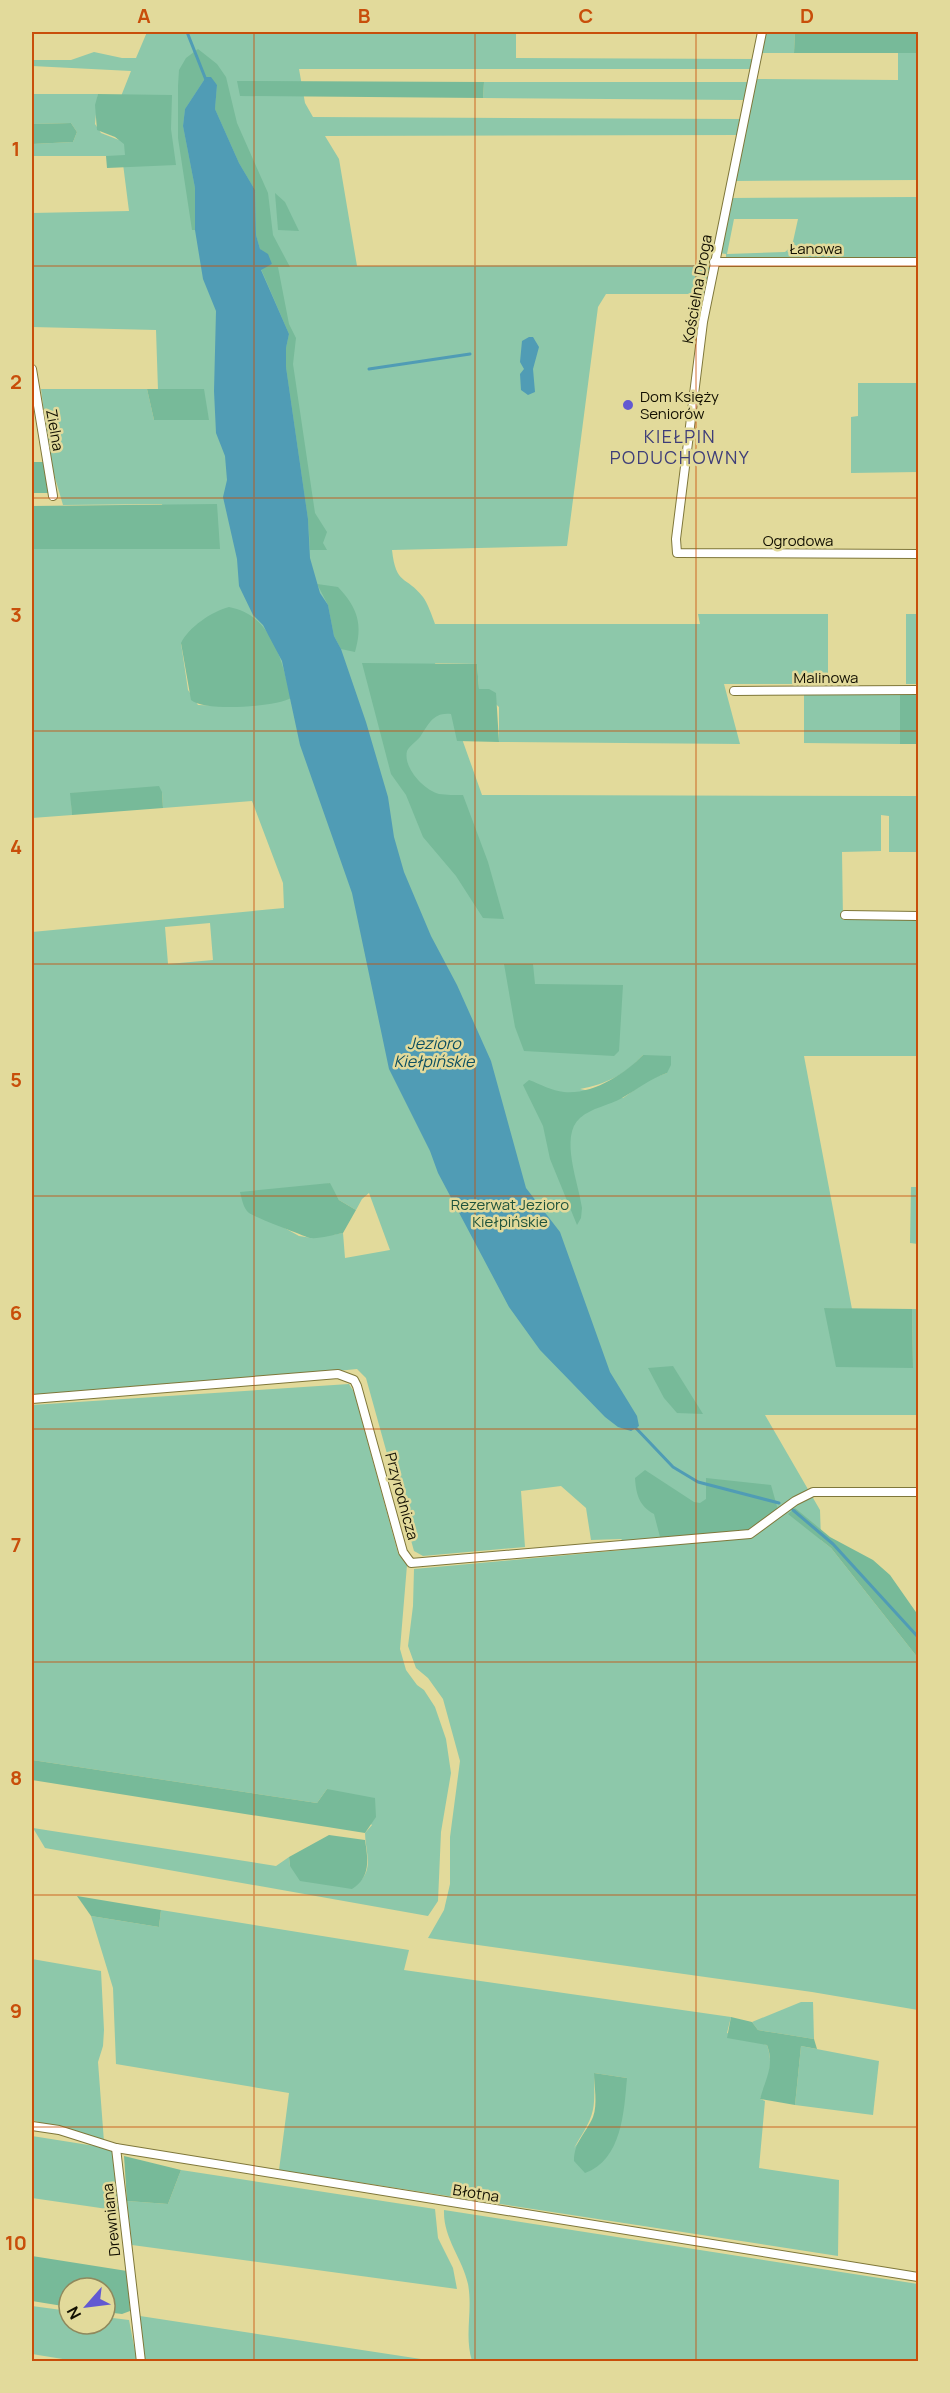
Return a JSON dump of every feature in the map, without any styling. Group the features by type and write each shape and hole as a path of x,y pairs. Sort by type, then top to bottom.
{"street":[{"name":"Kościelna Droga","path":"677,553 676,539 701,333 762,32"},
{"name":"Łanowa","path":"714,262 918,262"},
{"name":"Zielna","path":"32,369 53,496"},
{"name":"Ogrodowa","path":"677,553 918,554"},
{"name":"Malinowa","path":"734,691 918,690"},
{"path":"845,915 918,916"},
{"name":"Przyrodnicza","path":"32,1399 338,1374 346,1376 354,1380 361,1396 403,1552 411,1563 750,1534 795,1501 813,1492 918,1492"},
{"name":"Błotna","path":"32,2126 59,2130 117,2148 918,2277"},
{"name":"Drewniana","path":"117,2148 141,2361"}],"green space":[{"name":"Rezerwat Jezioro Kiełpińskie","path":"147,32 516,34 516,58 753,59 750,69 299,69 305,103 313,117 741,119 738,135 325,136 339,159 357,266 710,265 705,294 606,294 598,307 567,546 392,550 399,575 423,597 435,624 700,624 698,614 828,614 828,684 724,684 740,744 499,742 499,707 479,689 477,664 435,663 482,795 918,796 918,852 889,852 889,816 881,815 881,851 842,852 843,920 918,920 918,1056 804,1056 852,1309 824,1308 913,1368 912,1309 918,1309 918,1415 765,1415 820,1510 821,1540 831,1548 918,1658 918,2010 812,1992 428,1938 444,1910 450,1884 450,1837 460,1761 443,1699 428,1678 416,1668 408,1646 413,1606 414,1569 633,1549 621,1539 591,1540 586,1508 561,1486 521,1491 525,1547 423,1556 414,1551 366,1378 357,1369 185,1386 32,1395 32,932 284,908 283,883 252,801 163,808 162,792 71,793 72,815 32,818 32,549 167,548 162,504 63,505 50,461 41,389 147,389 154,420 159,420 156,330 32,327 34,303 32,213 129,211 122,156 32,156 32,144 73,142 77,132 71,123 32,124 32,94 98,94 95,124 101,133 119,140 116,109 131,71 32,66 32,60 71,60 94,52 122,58 136,58","holes":["181,643 224,706 198,705 188,690","210,923 213,960 168,964 165,927","643,1055 667,1073 650,1079 623,1098 580,1089 614,1078","329,1183 339,1200 356,1210 362,1199 369,1193 390,1250 345,1258 343,1233 312,1238 299,1236 274,1222"]},
{"path":"614,32 614,34 451,33"},
{"path":"766,32 795,32 794,53 761,53"},
{"path":"795,32 918,32 918,53 794,53"},
{"path":"198,49 217,64 226,77 237,123 268,193 273,235 290,267 278,267 289,324 296,338 293,364 315,513 327,532 323,543 327,550 310,550 308,519 286,367 289,334 261,269 272,264 260,249 256,235 255,190 239,163 215,109 217,85 206,77 185,109 183,126 195,188 195,230 192,230 178,138 178,86 179,70 186,58"},
{"path":"898,53 918,53 918,180 735,181 756,79 898,80"},
{"path":"237,81 484,82 483,98 240,96"},
{"path":"484,82 748,82 744,100 483,98"},
{"path":"98,94 172,95 171,129 176,165 107,168 106,156 125,155 124,144 115,137 97,130 95,105"},
{"path":"71,123 77,132 73,142 32,144 32,124"},
{"path":"275,193 285,202 299,231 278,230"},
{"path":"918,197 918,258 726,258 726,254 719,253 731,198","holes":["734,219 798,219 792,246 785,252 727,254"]},
{"path":"858,383 918,383 918,472 851,473 851,417 858,416"},
{"path":"147,389 204,389 209,420 154,420"},
{"path":"32,462 43,462 49,493 32,493"},
{"path":"217,504 220,549 32,549 32,506"},
{"path":"317,584 338,587 350,602 357,617 359,633 355,652 341,649 334,636 328,605"},
{"path":"229,607 256,619 265,629 279,655 291,698 271,704 241,707 210,706 191,700 181,643 189,631 201,621"},
{"path":"906,614 918,614 918,684 906,684"},
{"path":"362,663 477,664 479,689 489,689 496,693 499,742 457,741 451,714 445,714 429,723 408,749 407,758 411,771 433,792 463,795 488,862 504,919 483,918 456,876 423,837 406,795 391,774"},
{"path":"900,691 900,744 804,743 804,692"},
{"path":"900,691 918,691 918,744 900,744"},
{"path":"159,786 162,792 163,808 72,815 70,793"},
{"path":"504,964 533,964 535,984 623,985 619,1051 614,1056 524,1051 515,1027"},
{"path":"643,1055 671,1056 671,1065 667,1073 649,1081 628,1095 590,1112 580,1118 574,1126 571,1136 572,1161 582,1208 581,1218 577,1225 550,1159 543,1126 523,1085 529,1080 560,1091 586,1090 617,1076"},
{"path":"330,1183 339,1200 356,1210 343,1233 318,1238 310,1238 249,1213 244,1206 240,1192"},
{"path":"911,1187 918,1187 918,1244 910,1243"},
{"path":"824,1308 912,1309 913,1368 836,1367"},
{"path":"673,1366 703,1414 677,1413 664,1398 648,1368"},
{"path":"349,1384 354,1392 398,1553 407,1565 400,1649 406,1670 417,1685 424,1690 435,1707 446,1739 451,1773 441,1832 438,1901 428,1916 45,1848 33,1828 276,1866 289,1857 290,1866 362,1879 368,1863 365,1833 372,1825 327,1789 317,1803 32,1760 32,1405"},
{"path":"645,1470 694,1502 700,1503 706,1499 706,1478 771,1485 778,1510 747,1532 660,1537 654,1514 639,1499 636,1489 635,1478"},
{"path":"795,1508 830,1537 873,1560 890,1575 918,1615 918,1658 831,1548 788,1514"},
{"path":"32,1760 317,1803 327,1789 375,1798 376,1817 365,1833 32,1780"},
{"path":"329,1835 365,1840 367,1868 362,1879 352,1889 300,1881 290,1866 289,1857"},
{"path":"77,1896 161,1910 159,1927 91,1916"},
{"path":"161,1910 409,1950 404,1970 731,2017 727,2033 767,2045 769,2052 769,2073 760,2099 765,2101 759,2168 839,2180 838,2256 279,2170 289,2093 116,2064 113,1988 91,1916 159,1927","holes":["594,2073 627,2078 574,2148 590,2120 594,2106"]},
{"path":"32,1959 101,1971 104,2030 103,2046 98,2062 104,2142 32,2120"},
{"path":"801,2002 813,2002 814,2039 758,2030 752,2022"},
{"path":"731,2017 752,2022 758,2030 814,2039 817,2049 801,2046 795,2105 760,2099 770,2066 767,2045 727,2038"},
{"path":"801,2046 879,2061 873,2115 795,2105"},
{"path":"594,2073 627,2078 626,2091 619,2133 614,2146 597,2167 585,2173 574,2161 578,2143 593,2117 596,2101"},
{"path":"32,2136 114,2149 121,2211 32,2198"},
{"path":"124,2156 181,2170 168,2204 127,2201"},
{"path":"181,2170 435,2209 438,2238 453,2268 457,2289 132,2245 127,2201 168,2204"},
{"path":"444,2210 918,2284 918,2361 472,2361 469,2342 468,2284 446,2230"},
{"path":"32,2256 127,2271 130,2311 122,2314 117,2313 117,2276 57,2276 57,2305 32,2301"},
{"path":"32,2306 57,2309 57,2336 117,2336 117,2318 129,2320 137,2361 81,2362 32,2354"},
{"path":"140,2316 434,2361 145,2361"}],"water":[{"name":"Jezioro Kiełpińskie","path":"206,77 211,77 217,85 215,109 239,163 255,190 256,235 260,249 268,254 272,264 261,270 289,334 286,367 308,519 310,558 320,593 328,605 334,636 341,649 366,722 388,797 394,837 404,872 431,936 457,985 491,1061 526,1188 560,1232 610,1372 637,1416 639,1426 631,1431 618,1427 605,1417 540,1350 509,1307 438,1173 430,1151 389,1069 352,893 300,745 282,661 263,625 253,615 239,586 237,559 223,497 227,480 225,456 216,433 214,391 216,311 203,279 195,230 195,188 183,126 185,109"},
{"path":"533,337 539,347 533,369 535,392 528,395 521,390 520,374 524,369 520,362 522,341"}],"waterway":[{"path":"187,32 206,80"},
{"path":"369,369 470,354"},
{"path":"634,1426 673,1467 698,1482 779,1503"},
{"path":"793,1510 833,1544 918,1637"}],"place":[{"name":"Dom Księży Seniorów","path":"628,405"}],"district":[{"name":"KIEŁPIN PODUCHOWNY","path":"680,446"}]}
